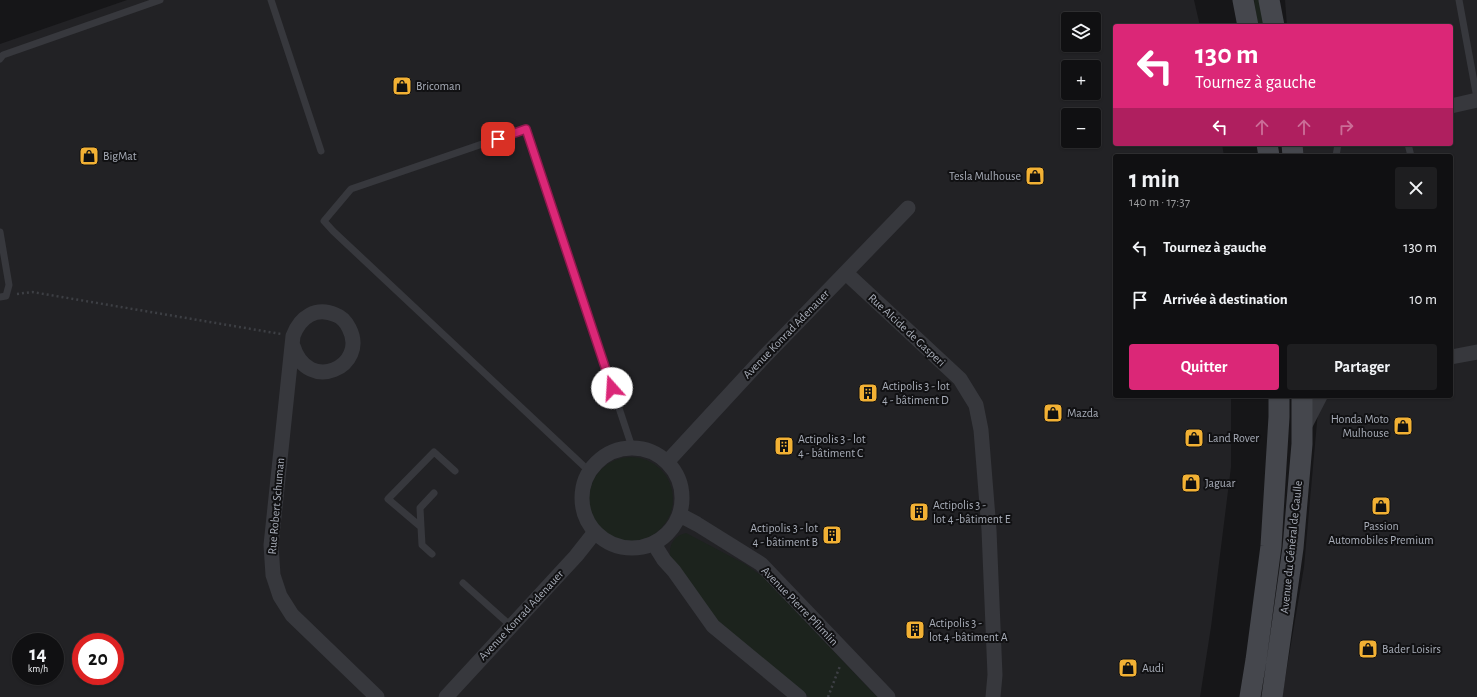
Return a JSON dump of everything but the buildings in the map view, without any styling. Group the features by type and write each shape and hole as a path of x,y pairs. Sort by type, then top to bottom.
{"main road":[{"path":"1243,0 1248,24"},
{"path":"1269,0 1274,24"},
{"name":"Avenue du Général de Gaulle","path":"1250,697 1270,546 1279,398"},
{"name":"Avenue du Général de Gaulle","path":"1272,697 1293,548 1302,430 1302,398"}],"street":[{"path":"1453,105 1477,99"},
{"name":"Avenue Konrad Adenauer","path":"668,461 764,357 908,208"},
{"name":"Rue Alcide de Gasperi","path":"846,272 960,379 976,405 982,430 989,530 995,675 993,697"},
{"name":"Rue Robert Schuman","path":"310,369 319,372 329,371 338,368 346,361 351,352 353,342 352,332 347,323 340,316 330,312 321,311 311,314 303,319 296,327 293,341 271,544 273,575 280,596 292,615 378,697"},
{"path":"287,394 310,369 302,363 296,355 293,341"},
{"path":"1453,357 1477,352"},
{"path":"1302,430 1319,398"},
{"path":"632,447 645,449 668,461 677,473 682,487 683,501 680,515 674,527 665,537 654,544 639,548 622,548 607,542 595,532 586,519 582,503 583,486 589,471 600,458 615,450 632,447"},
{"name":"Avenue Pierre Pflimlin","path":"680,515 761,564 847,656 888,697"},
{"name":"Avenue Konrad Adenauer","path":"446,697 576,556 595,532"},
{"path":"654,544 664,560 674,571 713,626 799,697"}],"lane":[{"path":"0,59 3,55 160,0"},
{"path":"271,0 321,151"},
{"path":"1459,0 1477,99"},
{"path":"589,471 324,221 351,189 526,129 632,447"},
{"path":"0,232 9,286 3,297"},
{"path":"421,527 388,499 434,452 455,471"},
{"path":"432,554 422,545 420,508 434,493"},
{"path":"464,583 511,626"}],"path":[{"path":"3,297 32,292 293,341"},
{"path":"828,697 842,660 847,656"}],"shaded area":[{"path":"127,0 1194,0 1200,24 1113,24 1113,146 1222,146 1224,154 1113,154 1113,398 1231,398 1231,467 1211,627 1200,697 0,697 0,44"},
{"path":"1254,0 1260,0 1264,24 1258,24"},
{"path":"1285,0 1477,0 1477,697 1282,697 1304,567 1318,411 1317,398 1453,398 1453,154 1302,154 1300,146 1453,146 1453,24 1287,24"},
{"path":"631,457 647,460 654,464 666,476 670,483 673,499 670,515 666,522 654,534 647,538 631,541 615,538 608,534 596,522 592,515 589,499 592,483 596,476 608,464 615,460"},
{"path":"686,533 745,564 763,577 877,697 809,697 716,621 670,556 671,544 675,538"}],"place":[{"name":"Bricoman","path":"402,86"},
{"name":"BigMat","path":"89,156"},
{"name":"Tesla Mulhouse","path":"1035,176"},
{"name":"Actipolis 3 - lot 4 - bâtiment D","path":"868,393"},
{"name":"Mazda","path":"1053,413"},
{"name":"Honda Moto Mulhouse","path":"1403,426"},
{"name":"Land Rover","path":"1194,438"},
{"name":"Actipolis 3 - lot 4 - bâtiment C","path":"784,446"},
{"name":"Jaguar","path":"1191,483"},
{"name":"Passion Automobiles Premium","path":"1381,506"},
{"name":"Actipolis 3 - lot 4 -bâtiment E","path":"919,512"},
{"name":"Actipolis 3 - lot 4 - bâtiment B","path":"832,535"},
{"name":"Actipolis 3 - lot 4 -bâtiment A","path":"915,630"},
{"name":"Bader Loisirs","path":"1368,649"},
{"name":"Audi","path":"1128,668"}],"route":[{"path":"498,139 526,129 612,388"}]}
